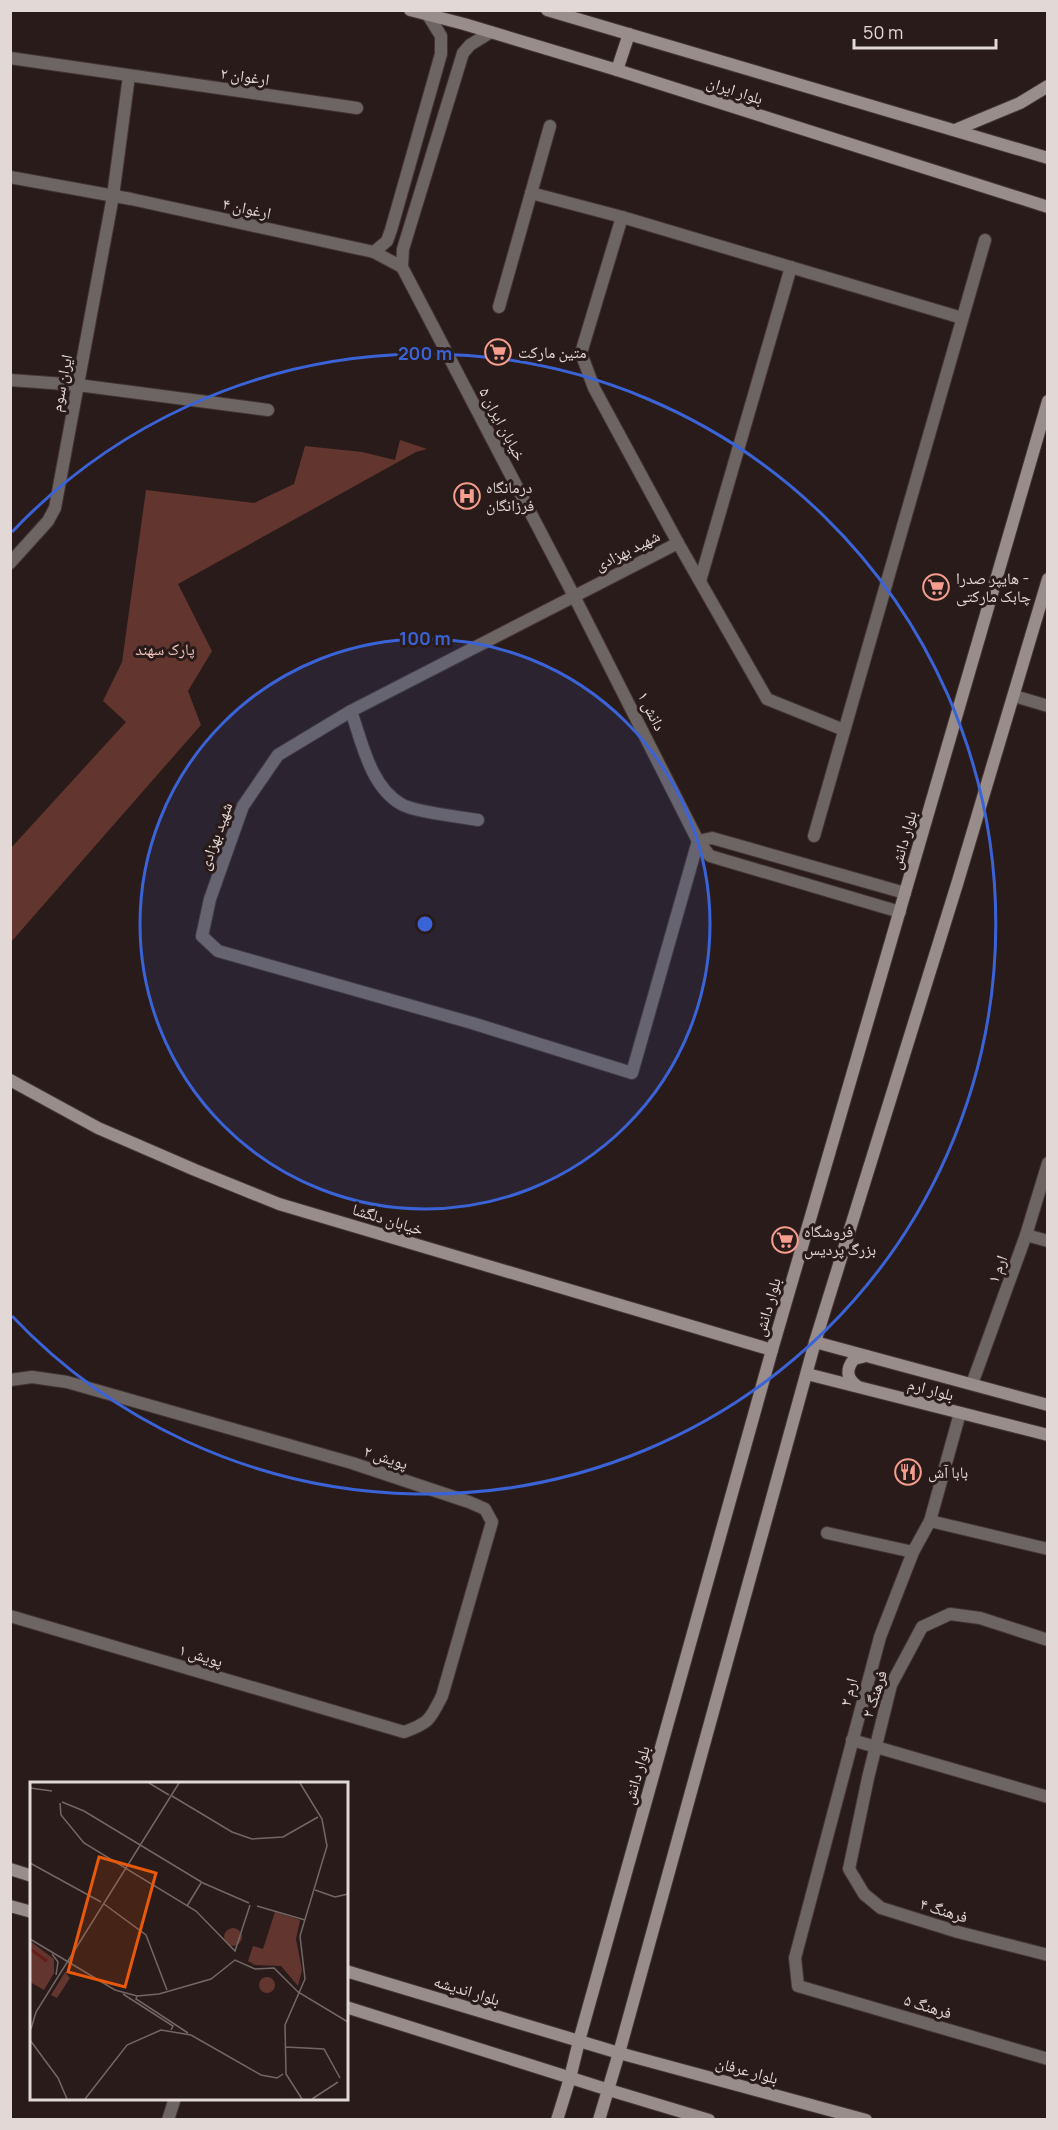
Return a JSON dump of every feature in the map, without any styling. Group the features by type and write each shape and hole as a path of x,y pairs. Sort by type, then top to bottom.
{"main road":[{"name":"بلوار ایران","path":"410,10 617,70 1047,207"},
{"name":"بلوار ایران","path":"547,10 1047,158"},
{"path":"617,70 629,34"},
{"path":"955,130 1020,103 1047,86"},
{"name":"بلوار دانش","path":"556,2120 570,2078 772,1350 1047,401"},
{"path":"599,2120 815,1342 1014,696 1047,579"},
{"name":"خیابان دلگشا","path":"10,1080 98,1128 279,1204 772,1350"},
{"name":"بلوار ارم","path":"815,1342 1047,1405"},
{"path":"858,1386 851,1382 848,1374 849,1365 862,1355 870,1357"},
{"name":"بلوار ارم","path":"807,1374 1047,1435"},
{"path":"10,1869 30,1875"},
{"path":"10,1906 30,1911"},
{"name":"بلوار اندیشه","path":"348,1972 619,2053"},
{"path":"348,2008 709,2120"},
{"name":"بلوار عرفان","path":"619,2053 866,2120"}],"street":[{"path":"428,15 441,36 441,54 387,241 374,252 402,267 403,249 463,53 470,45 491,32"},
{"name":"ارغوان ۲","path":"10,58 357,108"},
{"name":"ایران سوم","path":"10,563 48,521 55,508 113,196 129,76"},
{"path":"499,307 550,126"},
{"name":"ارغوان ۴","path":"10,177 113,196 374,252"},
{"path":"531,193 622,217 962,318"},
{"path":"622,217 581,353 594,388 678,543 767,699 844,730"},
{"path":"814,837 985,240"},
{"name":"خیابان ایران ۵","path":"402,267 574,596"},
{"path":"700,581 791,267"},
{"path":"10,380 78,385 268,410"},
{"name":"شهید بهزادی","path":"678,543 351,711 278,755 243,806 210,899 201,936 218,951 461,1019 632,1072 698,841"},
{"name":"دانش ۱","path":"574,596 698,841 710,856 900,912"},
{"path":"1014,696 1047,706"},
{"path":"351,711 368,760 384,790 402,805 478,820"},
{"path":"698,841 712,838 905,893"},
{"name":"ارم ۱","path":"972,1384 1026,1235 1047,1163"},
{"path":"1026,1235 1047,1241"},
{"name":"پویش ۲","path":"10,1380 32,1377 67,1382 352,1463 485,1509 492,1522 442,1696 432,1716 423,1725 404,1732 382,1726"},
{"name":"ارم ۲","path":"798,1986 795,1958 880,1637 913,1552 930,1521 960,1413"},
{"path":"930,1521 1047,1549"},
{"path":"827,1533 913,1552"},
{"name":"فرهنگ ۲","path":"849,1869 891,1685 922,1627 950,1614 980,1618 1047,1640"},
{"name":"پویش ۱","path":"10,1616 382,1726"},
{"path":"852,1740 1047,1797"},
{"name":"فرهنگ ۴","path":"849,1869 864,1894 881,1908 958,1932 1047,1955"},
{"name":"فرهنگ ۵","path":"798,1986 1047,2059"},
{"path":"168,2120 174,2100"}],"green space":[{"name":"پارک سهند","path":"400,440 427,449 416,452 178,584 212,651 188,691 201,725 11,942 11,848 126,722 103,701 122,662 146,490 254,503 294,484 305,446 362,452 395,460"}],"place":[{"name":"متین مارکت","path":"498,352"},
{"name":"درمانگاه فرزانگان","path":"467,496"},
{"name":"هایپر صدرا - چابک مارکتی","path":"936,587"},
{"name":"فروشگاه بزرگ پردیس","path":"785,1240"},
{"name":"بابا آش","path":"908,1472"}]}
